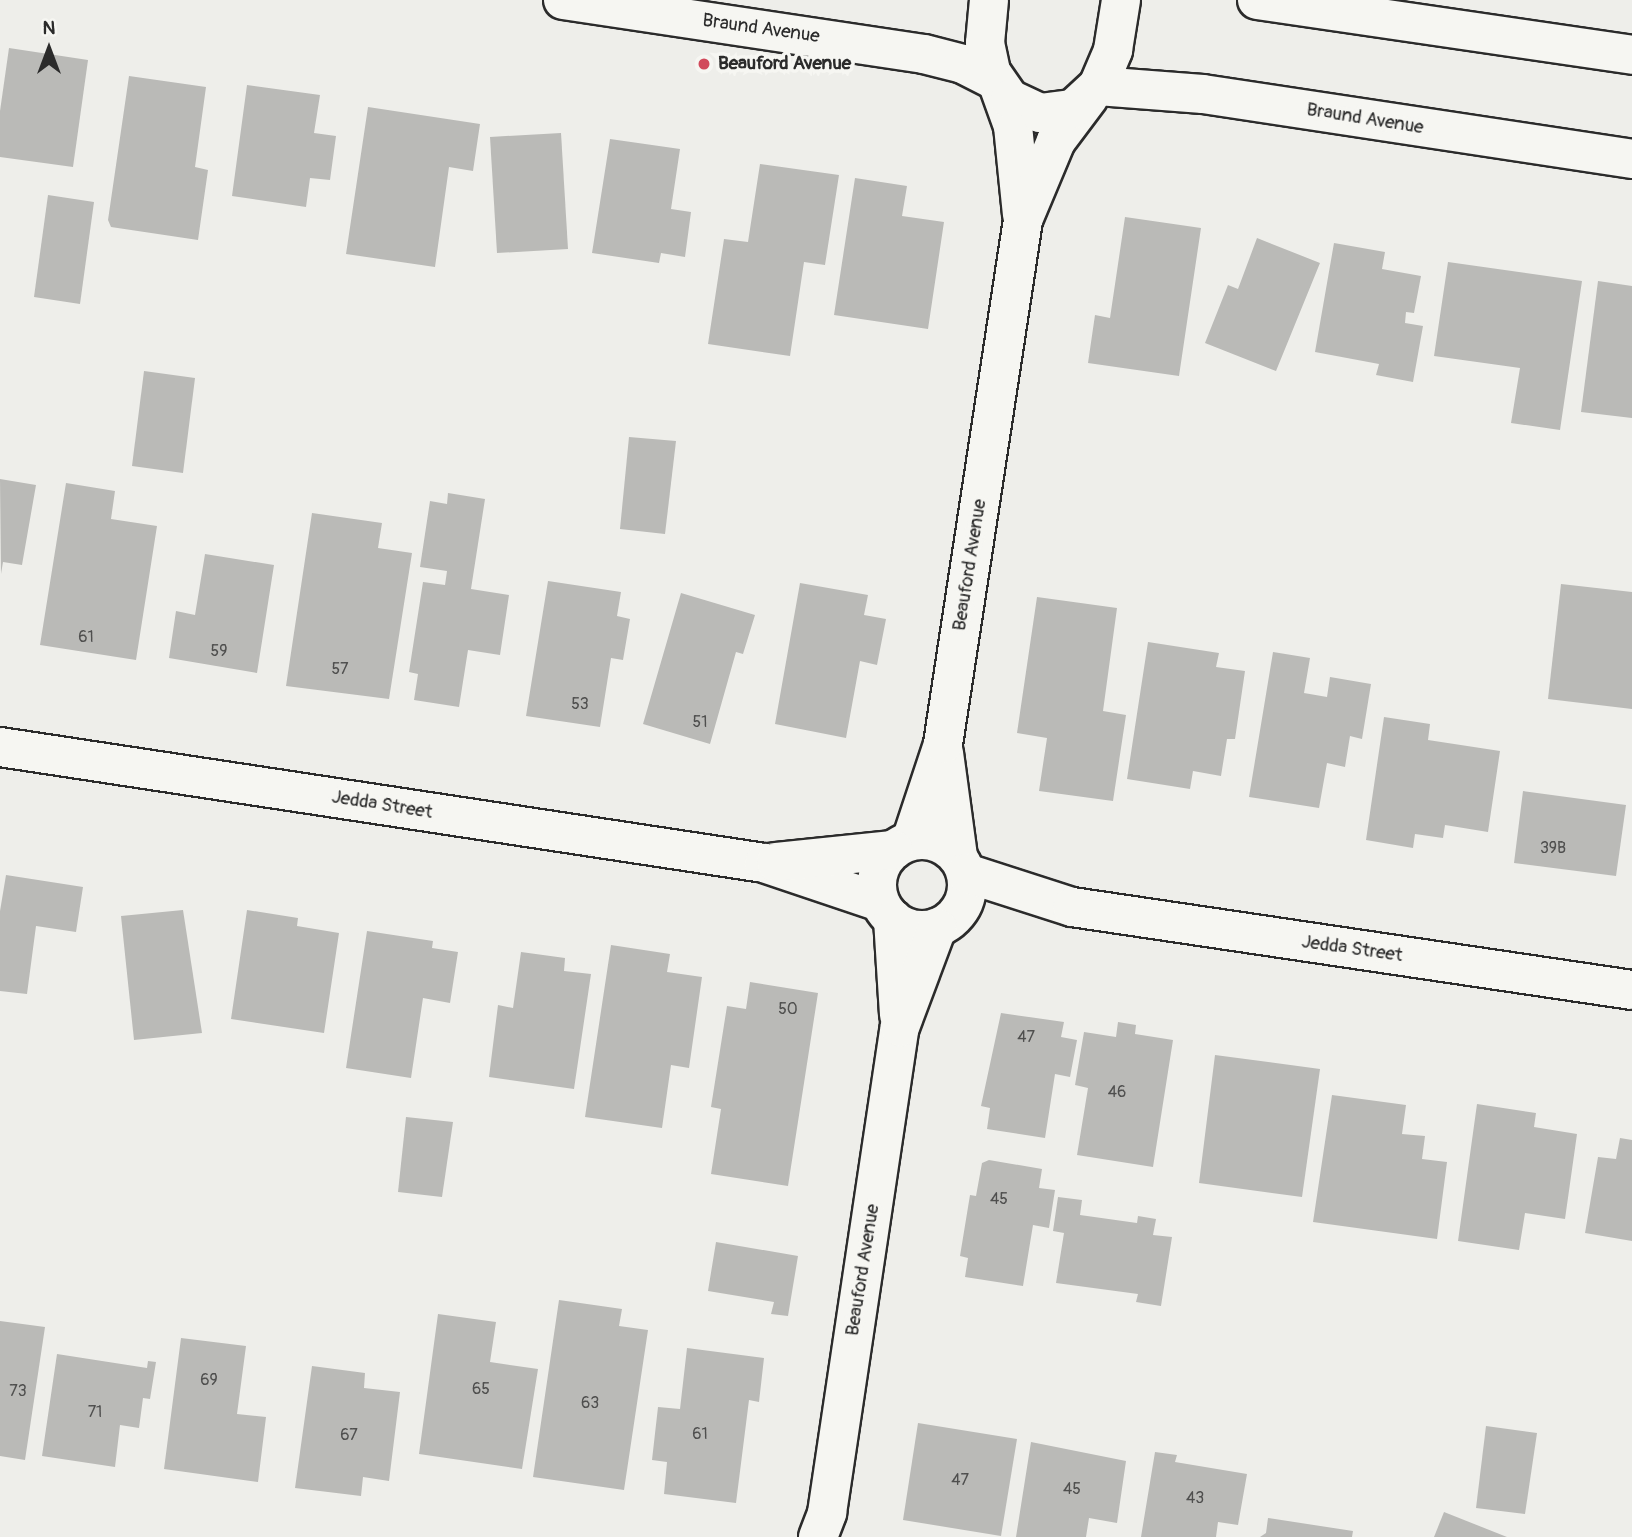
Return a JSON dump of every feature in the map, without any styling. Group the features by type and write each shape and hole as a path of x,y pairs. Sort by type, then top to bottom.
{"street":[{"name":"Braund Avenue","path":"563,0 924,54 963,64 997,84 1018,104 1040,113 1065,111 1093,91 1203,94 1632,159"},
{"name":"Beauford Avenue","path":"989,0 985,43 1013,126 1023,220"},
{"name":"Beauford Avenue","path":"902,846 943,744 1023,220 1056,141 1093,91 1113,50 1122,0"},
{"path":"1257,0 1632,55"},
{"name":"Beauford Avenue","path":"943,744 962,865"},
{"name":"Jedda Street","path":"0,747 764,863 886,911"},
{"path":"937,842 962,865 968,887 947,921 906,927 886,911 878,874 902,846 937,842"},
{"name":"Jedda Street","path":"764,863 902,846"},
{"name":"Jedda Street","path":"962,865 1072,907 1632,990"},
{"name":"Jedda Street","path":"947,921 1072,907"},
{"name":"Beauford Avenue","path":"886,911 900,1027"},
{"name":"Beauford Avenue","path":"824,1529 900,1027 947,921"}],"building":[{"path":"9,48 88,60 73,167 0,157 0,111"},
{"path":"129,76 206,87 195,167 208,170 198,240 111,227 108,220"},
{"path":"247,85 320,95 314,133 336,136 330,180 310,178 306,207 232,196"},
{"path":"368,107 480,124 473,171 449,167 435,267 346,254"},
{"path":"561,133 568,249 497,253 490,137"},
{"path":"610,139 680,149 671,209 691,212 685,257 661,253 659,263 592,253"},
{"path":"760,164 839,175 825,265 804,262 790,356 708,344 724,239 748,242"},
{"path":"855,178 907,186 902,216 944,222 928,329 834,315"},
{"path":"48,195 94,202 80,304 34,297"},
{"path":"1125,217 1201,228 1179,376 1088,363 1095,315 1110,318"},
{"path":"1257,238 1320,263 1276,371 1205,343 1228,285 1238,289"},
{"path":"1334,243 1385,252 1382,269 1421,276 1414,313 1406,312 1405,323 1423,326 1413,382 1376,375 1379,364 1315,352"},
{"path":"1448,262 1582,281 1560,430 1511,423 1520,368 1434,356"},
{"path":"1598,281 1632,286 1632,418 1581,412"},
{"path":"144,371 195,378 183,473 132,466"},
{"path":"629,437 676,441 665,534 620,529"},
{"path":"0,479 36,485 22,565 3,562 1,574"},
{"path":"66,483 115,491 111,519 157,526 136,660 40,645"},
{"path":"448,493 485,499 471,589 509,595 500,655 468,650 459,707 414,700 418,674 409,672 423,582 445,585 447,571 420,567 430,501 447,504"},
{"path":"312,513 382,523 378,548 412,553 389,699 286,686"},
{"path":"205,554 274,565 257,673 169,658 176,611 195,615"},
{"path":"548,581 621,592 617,616 630,619 623,660 611,658 600,727 526,716"},
{"path":"800,583 868,595 864,615 886,619 877,665 860,661 846,738 775,724"},
{"path":"1561,584 1632,592 1632,709 1548,699"},
{"path":"681,593 755,615 743,654 736,652 710,744 643,724"},
{"path":"1037,597 1117,608 1103,711 1126,715 1113,801 1039,791 1047,738 1017,733"},
{"path":"1148,642 1219,653 1216,667 1245,671 1235,739 1227,739 1221,776 1193,771 1190,789 1127,779"},
{"path":"1273,652 1310,658 1304,693 1327,697 1330,677 1371,684 1362,739 1350,736 1345,767 1327,763 1319,808 1249,797"},
{"path":"1384,717 1430,724 1428,740 1500,751 1488,832 1445,825 1443,838 1415,834 1413,848 1366,840"},
{"path":"1523,791 1626,805 1616,876 1514,863"},
{"path":"6,875 83,887 76,932 36,926 27,994 0,991 0,911"},
{"path":"183,910 202,1033 134,1040 121,916"},
{"path":"247,910 298,918 297,926 339,933 324,1033 231,1019"},
{"path":"367,931 433,941 432,948 458,952 450,1003 423,998 411,1078 346,1068"},
{"path":"611,945 670,954 667,972 702,977 689,1068 671,1065 662,1128 585,1117"},
{"path":"521,952 565,958 564,971 591,974 574,1089 489,1077 498,1005 513,1008"},
{"path":"750,982 818,993 788,1186 711,1174 721,1109 711,1107 727,1006 746,1009"},
{"path":"1001,1013 1064,1022 1061,1037 1077,1040 1070,1077 1055,1074 1045,1138 987,1129 990,1108 981,1106"},
{"path":"1118,1022 1136,1025 1135,1034 1173,1040 1153,1167 1077,1155 1088,1088 1075,1085 1084,1032 1116,1037"},
{"path":"1215,1055 1320,1069 1302,1197 1199,1183"},
{"path":"1332,1095 1406,1105 1402,1134 1425,1136 1422,1159 1447,1162 1437,1239 1313,1222"},
{"path":"1477,1104 1536,1113 1534,1127 1577,1134 1565,1219 1525,1213 1519,1250 1458,1241"},
{"path":"406,1117 453,1122 442,1197 398,1192"},
{"path":"1620,1138 1632,1140 1632,1241 1585,1233 1598,1157 1616,1159"},
{"path":"989,1160 1042,1169 1039,1188 1055,1190 1049,1228 1033,1225 1023,1286 965,1277 968,1258 960,1256 970,1195 976,1196 982,1163"},
{"path":"1058,1197 1082,1200 1080,1215 1137,1223 1138,1216 1156,1219 1153,1235 1172,1237 1161,1306 1136,1302 1138,1294 1056,1283 1064,1233 1053,1231"},
{"path":"716,1242 798,1256 788,1316 771,1314 774,1302 708,1291"},
{"path":"559,1300 622,1309 619,1326 648,1330 624,1490 533,1477"},
{"path":"438,1314 496,1322 490,1362 538,1369 522,1469 419,1454"},
{"path":"0,1321 45,1327 25,1460 0,1456"},
{"path":"181,1338 246,1346 237,1414 266,1417 258,1482 164,1469"},
{"path":"687,1348 764,1358 759,1402 749,1400 736,1503 664,1494 667,1462 652,1460 658,1407 680,1409"},
{"path":"57,1354 147,1368 148,1361 156,1362 150,1399 143,1398 139,1428 120,1425 115,1467 42,1456"},
{"path":"312,1366 365,1373 364,1388 400,1392 389,1481 363,1477 361,1496 295,1488"},
{"path":"918,1423 1017,1439 1001,1536 903,1520"},
{"path":"1486,1426 1537,1433 1525,1514 1476,1508"},
{"path":"1031,1442 1126,1461 1117,1523 1089,1518 1086,1537 1016,1537"},
{"path":"1155,1452 1177,1455 1175,1462 1247,1474 1238,1525 1218,1522 1216,1537 1141,1537"},
{"path":"1444,1512 1507,1537 1434,1537"},
{"path":"1268,1518 1353,1531 1352,1537 1260,1537 1266,1533"}],"place":[{"name":"Beauford Avenue","path":"704,64"}]}
